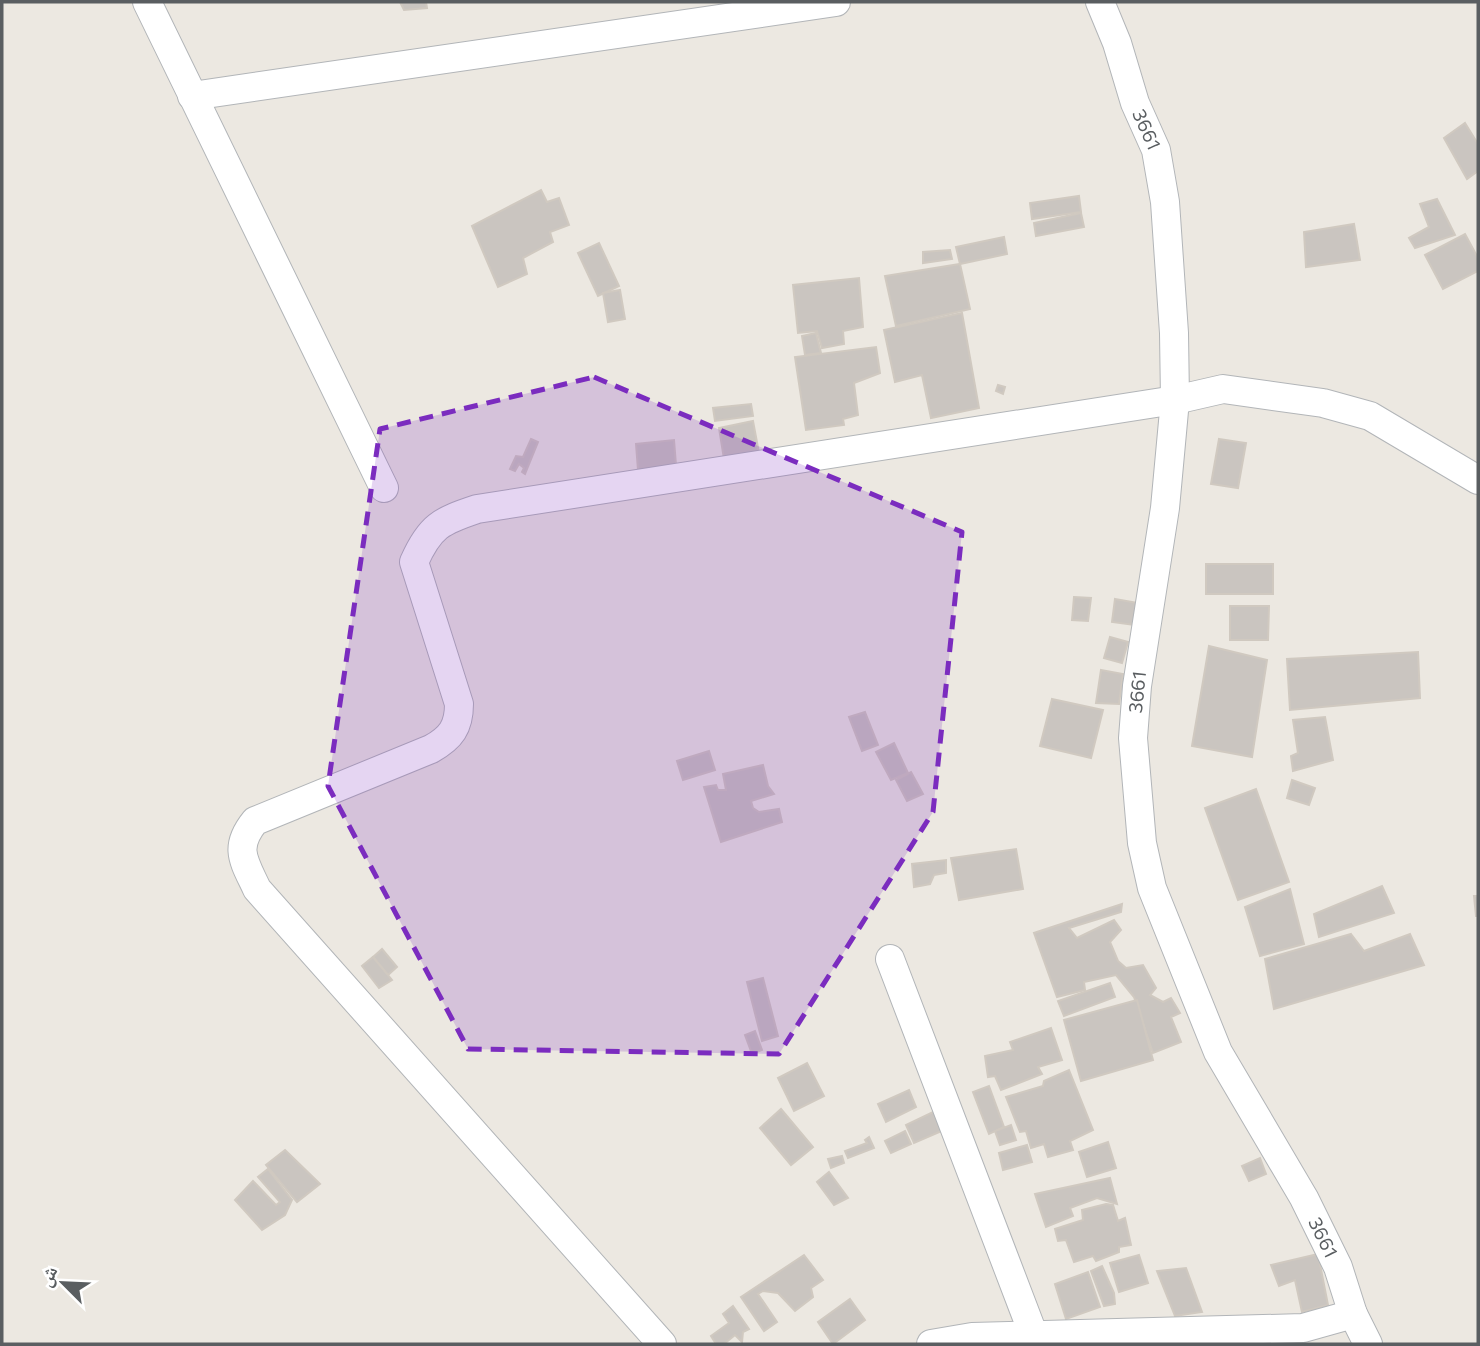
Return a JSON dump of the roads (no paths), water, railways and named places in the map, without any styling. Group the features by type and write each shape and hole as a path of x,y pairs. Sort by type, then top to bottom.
{"street":[{"path":"147,2 384,488"},
{"path":"191,96 836,2"},
{"name":"3661","path":"1100,2 1117,43 1135,103 1156,150 1164,202 1174,333 1175,400 1165,508 1137,686 1133,738 1142,843 1152,888 1218,1052 1304,1198 1338,1267 1353,1314 1368,1344"},
{"path":"662,1344 257,889 242,856 243,835 255,821 448,740 459,721 459,704 414,562 423,542 444,520 477,509 1175,400 1223,388 1268,393 1370,416 1478,480"},
{"path":"890,959 1034,1336"},
{"path":"936,1344 972,1337 1303,1328 1353,1314"}]}
